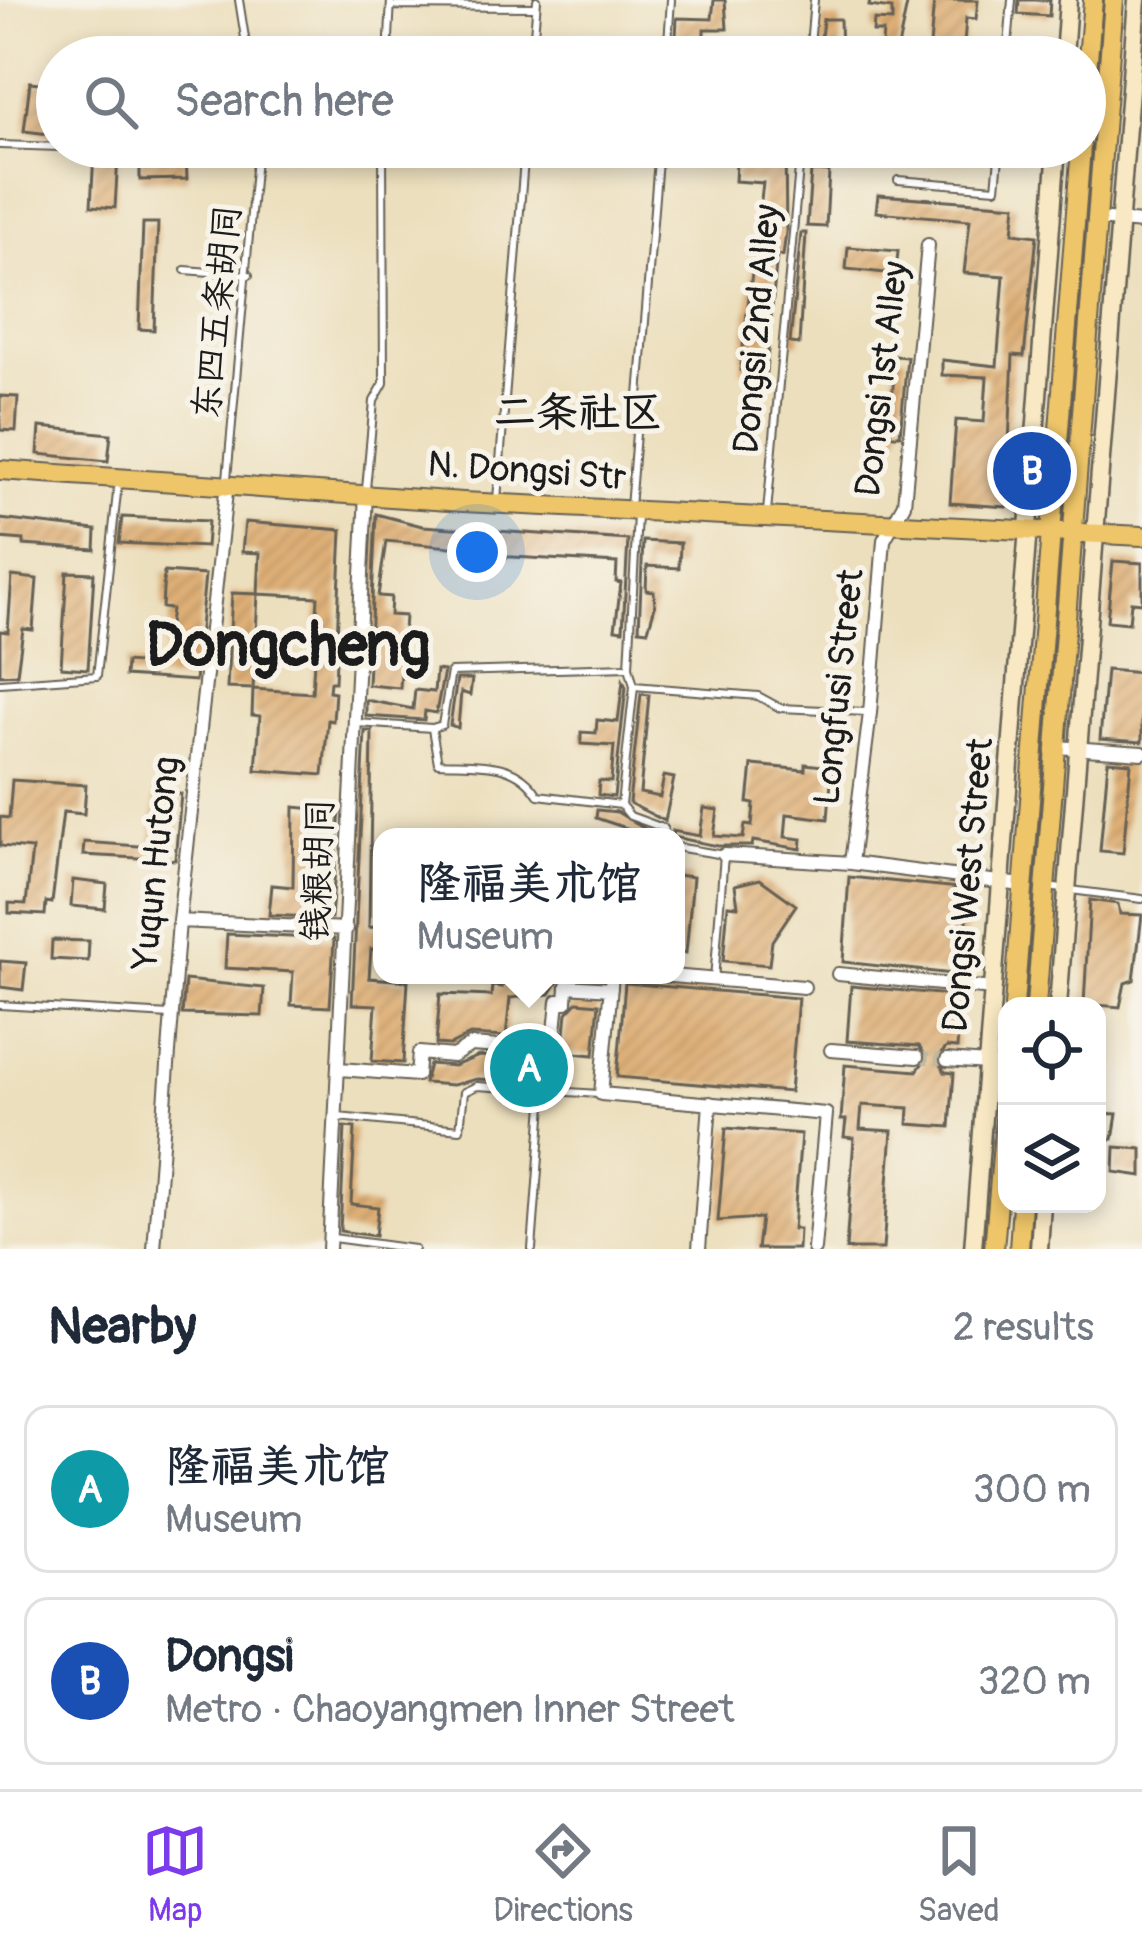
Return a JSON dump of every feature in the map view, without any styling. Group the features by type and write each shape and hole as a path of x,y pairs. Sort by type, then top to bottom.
{"main road":[{"path":"1090,36 1093,0"},
{"name":"Dongsi West Street","path":"1106,105 1114,0"},
{"path":"1014,997 1012,884 1050,528 1079,168"},
{"name":"Dongsi West Street","path":"1037,997 1101,168"},
{"name":"N. Dongsi Str","path":"0,470 497,504 894,520 1142,536"},
{"path":"994,1249 1006,1105"},
{"path":"1019,1249 1021,1213"}],"street":[{"path":"1066,36 1069,0"},
{"path":"1059,997 1137,0"},
{"name":"Dongsi West Street","path":"973,1249 993,989 1012,884 1028,527 1056,168"},
{"path":"1097,219 1142,223"},
{"name":"Dongsi 1st Alley","path":"894,520 904,504 928,245"},
{"name":"Yuqun Hutong","path":"154,1249 179,922 226,483"},
{"name":"钱粮胡同","path":"329,1243 366,493"},
{"name":"Longfusi Street","path":"850,862 871,712 884,540 894,520"},
{"path":"1057,746 1142,753"},
{"path":"724,855 850,862 1012,884"},
{"path":"179,922 346,929"},
{"path":"838,974 993,989"},
{"path":"685,977 804,987"},
{"path":"340,1069 417,1075 419,1053 453,1056 471,1045 554,1051 558,1001 566,1002 567,986 589,984"},
{"path":"611,984 601,1094 826,1114 814,1249"},
{"path":"831,1050 917,1057"},
{"path":"947,1060 987,1063"},
{"path":"699,1249 710,1103"},
{"path":"1039,1249 1041,1213"}],"lane":[{"path":"239,0 245,36"},
{"path":"668,36 671,0"},
{"path":"811,36 814,0"},
{"path":"1009,36 1012,0"},
{"path":"389,36 391,3 536,4 534,36"},
{"path":"0,145 36,146"},
{"name":"东四五条胡同","path":"226,483 257,168"},
{"path":"366,493 374,401 384,383 383,168"},
{"path":"497,504 523,168"},
{"path":"621,805 634,686 629,667 633,511 658,168"},
{"name":"Dongsi 2nd Alley","path":"766,516 799,168"},
{"path":"898,180 996,188 998,168"},
{"path":"185,270 248,275"},
{"path":"0,683 97,676 119,476"},
{"path":"353,723 442,725 451,672 629,667"},
{"path":"634,686 758,696 780,708 871,712"},
{"path":"432,728 437,763 502,767 526,776 538,795 621,805 630,816 663,828"},
{"path":"685,849 724,855 714,980"},
{"path":"1044,886 1142,899"},
{"path":"0,1005 172,1015"},
{"path":"338,1117 460,1129 464,1092 477,1086 601,1094"},
{"path":"532,1249 544,1090"},
{"path":"329,1243 414,1249"}],"building":[{"path":"714,0 725,0 727,29 704,29 704,36 676,36 677,18 712,19"},
{"path":"870,0 908,0 900,36 873,32 874,20 892,21 892,9 869,6"},
{"path":"934,0 978,0 976,19 966,18 965,36 931,36"},
{"path":"1019,0 1050,0 1049,16 1018,14"},
{"path":"823,19 840,19 840,36 821,36"},
{"path":"30,82 36,83 36,132 24,131"},
{"path":"93,168 117,168 115,208 91,206"},
{"path":"140,168 187,168 187,179 140,180"},
{"path":"736,168 785,168 786,232 783,256 777,255 766,372 740,370 763,183 735,181"},
{"path":"811,171 829,172 826,227 807,226"},
{"path":"878,195 1016,205 1013,233 1037,236 1024,356 1013,355 1009,444 1022,445 1017,498 1007,507 950,503 956,420 984,422 987,377 942,375 942,360 997,366 1004,276 964,273 970,220 876,212"},
{"path":"143,223 158,223 154,330 139,329"},
{"path":"801,233 806,233 799,344 790,343"},
{"path":"848,247 898,251 896,274 846,269"},
{"path":"895,356 907,357 900,435 890,435"},
{"path":"0,396 18,397 16,431 0,430"},
{"path":"40,427 111,434 108,461 38,454"},
{"path":"376,514 422,526 628,540 623,630 615,629 621,583 616,582 617,563 476,555 475,566 459,564 462,548 386,541 378,596 391,597 390,615 405,616 400,688 368,685"},
{"path":"122,517 208,521 206,547 119,543"},
{"path":"0,519 96,530 95,550 24,545 24,540 0,538"},
{"path":"245,522 342,530 335,682 330,682 329,691 335,692 333,721 328,720 323,775 256,770 260,716 252,715 253,689 312,693 318,597 258,594 260,553 242,552"},
{"path":"643,541 680,543 679,568 647,566 646,590 654,591 655,606 648,630 639,629"},
{"path":"1113,561 1142,563 1142,603 1131,602 1129,623 1107,621"},
{"path":"67,572 94,573 88,669 61,667"},
{"path":"164,572 205,575 195,681 125,676 126,662 164,665 171,609 162,608"},
{"path":"12,576 37,579 33,630 23,629 17,674 0,675 0,631 8,632"},
{"path":"232,593 258,594 253,689 227,688"},
{"path":"436,670 444,671 436,713 425,711 424,720 366,716 366,700 413,709 415,690 434,692"},
{"path":"1106,670 1142,673 1142,742 1100,739"},
{"path":"457,679 472,679 470,695 461,692 458,728 450,725"},
{"path":"623,681 614,797 598,795 599,781 611,782 614,746 581,744 581,732 596,733 597,720 618,722"},
{"path":"641,694 649,695 640,793 660,797 664,776 674,778 665,821 629,803"},
{"path":"365,731 372,731 369,927 373,927 373,949 369,978 373,984 408,984 403,1063 372,1061 376,1005 352,1004"},
{"path":"1108,761 1131,763 1123,853 1100,851"},
{"path":"805,764 832,767 828,819 787,814 785,837 802,839 801,849 753,841 752,846 718,846 685,839 685,833 700,836 704,808 718,810 714,836 743,838 745,825 752,826 754,804 748,803 752,765 805,770"},
{"path":"12,780 86,785 84,814 63,812 52,903 46,902 45,915 9,913 9,903 26,904 32,849 0,846 0,817 9,818"},
{"path":"155,792 181,794 175,860 83,855 84,842 151,847"},
{"path":"294,807 340,811 331,918 269,915 272,885 293,887"},
{"path":"597,810 617,812 643,828 626,828 596,818"},
{"path":"685,876 693,877 685,953"},
{"path":"849,877 970,889 962,975 843,962"},
{"path":"760,879 796,905 772,941 769,965 723,961 728,905 738,906 735,885"},
{"path":"73,880 107,884 105,909 71,906"},
{"path":"1090,900 1118,904 1120,914 1142,915 1134,980 1125,983 1120,1007 1106,1006 1106,997 1084,997"},
{"path":"227,934 334,939 330,1007 291,1005 293,972 225,968"},
{"path":"52,940 89,941 88,961 51,959"},
{"path":"0,961 26,963 23,990 0,987"},
{"path":"185,980 264,988 262,1016 182,1014"},
{"path":"556,984 550,994 510,998 506,1037 470,1035 450,1045 436,1044 440,994 491,996 492,986"},
{"path":"625,984 798,998 790,1092 617,1077"},
{"path":"851,986 961,996 957,1048 947,1047 937,1058 945,1072 954,1073 950,1127 908,1124 909,1108 862,1105 860,1129 892,1131 883,1249 846,1249 854,1138 844,1137 846,1120 841,1120 845,1065 917,1071 927,1057 919,1046 847,1041"},
{"path":"577,1002 599,1004 594,1055 563,1052 567,1013"},
{"path":"479,1056 554,1061 552,1083 477,1079 453,1085 424,1083 429,1064 454,1066"},
{"path":"1106,1113 1117,1114 1113,1139 1106,1139"},
{"path":"345,1127 355,1128 351,1204 378,1207 375,1236 340,1231"},
{"path":"726,1128 801,1134 793,1229 799,1229 798,1249 757,1249 761,1218 718,1221"},
{"path":"1115,1147 1142,1149 1142,1176 1114,1172"}],"tunnel":[{"path":"917,1057 947,1060"}],"place":[{"name":"Dongsi","path":"1032,471"},
{"name":"隆福美术馆","path":"529,1068"}],"district":[{"name":"二条社区","path":"578,413"},
{"name":"Dongcheng","path":"288,646"}]}
